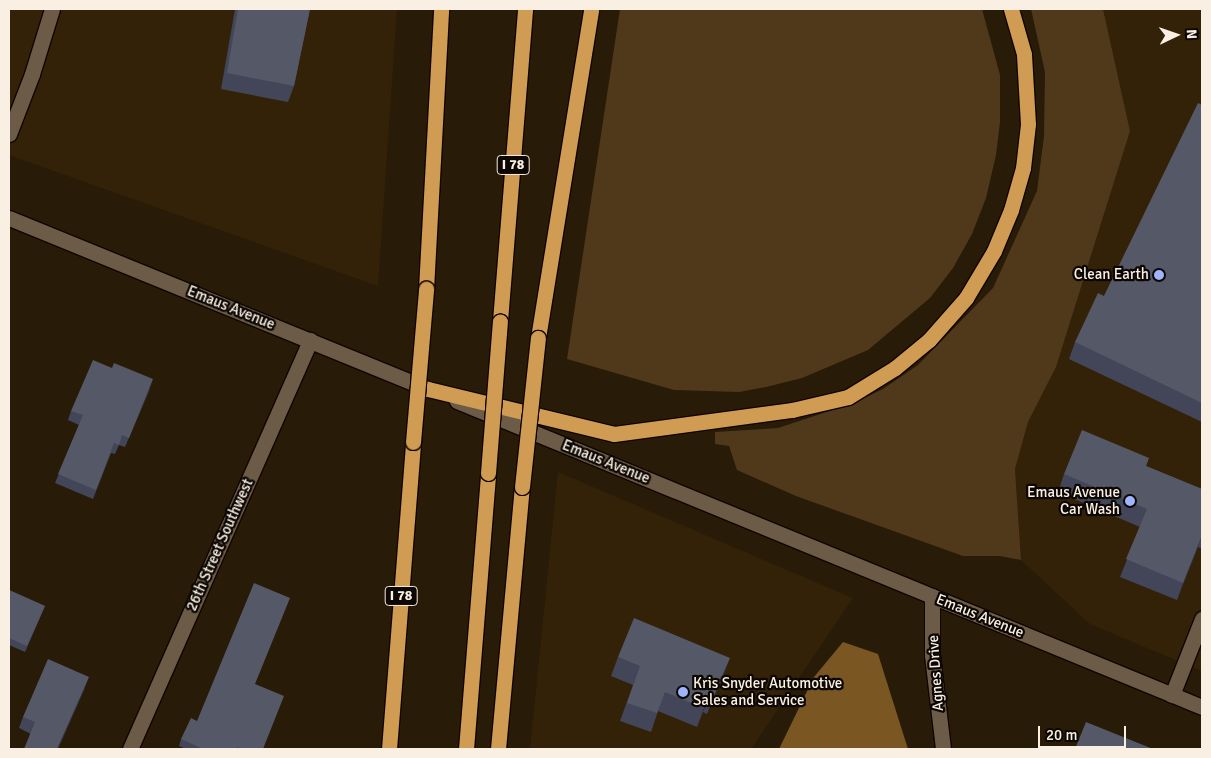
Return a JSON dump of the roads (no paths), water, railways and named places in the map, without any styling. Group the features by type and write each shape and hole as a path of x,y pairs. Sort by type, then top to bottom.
{"highway":[{"name":"I 78","path":"389,749 426,289 441,9"},
{"name":"I 78","path":"466,749 525,9"},
{"path":"498,749 538,338 591,9"},
{"path":"428,389 614,434 792,410 848,397 895,368 929,340 966,298 994,252 1011,210 1022,168 1028,124 1024,54 1011,9"}],"main road":[{"path":"9,134 32,74 52,9"},
{"name":"Emaus Avenue","path":"9,218 1202,707"},
{"name":"26th Street Southwest","path":"130,749 310,340"},
{"name":"Agnes Drive","path":"932,596 932,655 943,749"},
{"path":"1172,695 1202,619"}],"place":[{"name":"Clean Earth","path":"1159,275"},
{"name":"Emaus Avenue Car Wash","path":"1130,501"},
{"name":"Kris Snyder Automotive Sales and Service","path":"683,692"}]}
